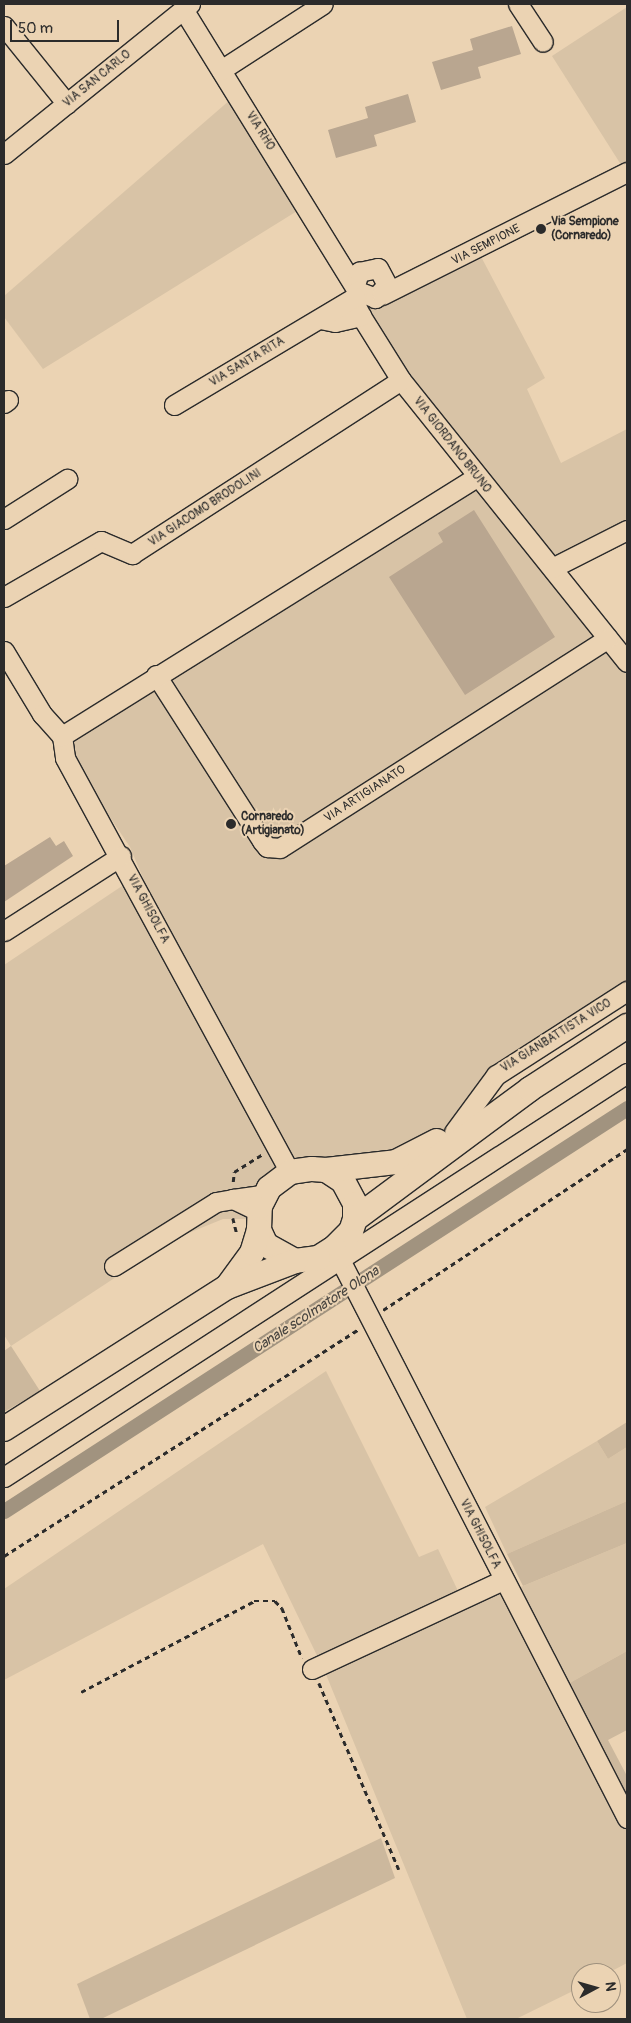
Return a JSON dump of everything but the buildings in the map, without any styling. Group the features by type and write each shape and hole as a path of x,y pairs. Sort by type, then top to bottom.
{"main road":[{"path":"227,1287 252,1253 262,1212 290,1172 396,1162 530,1089 627,1026"},
{"path":"355,1219 530,1089"},
{"path":"4,1429 227,1287 295,1261 339,1257 355,1219 350,1191 326,1170"},
{"path":"262,1212 266,1245 295,1261"}],"street":[{"path":"221,70 323,4"},
{"path":"518,4 543,42"},
{"name":"VIA RHO","path":"186,7 221,70 338,253 356,291"},
{"name":"VIA SAN CARLO","path":"4,154 186,7"},
{"path":"4,26 67,104"},
{"name":"VIA SEMPIONE","path":"381,290 424,276 627,172"},
{"name":"VIA RHO","path":"338,253 364,269 378,268 381,290"},
{"path":"364,269 356,291 381,290"},
{"path":"320,319 335,322 361,316 381,290"},
{"name":"VIA GIORDANO BRUNO","path":"356,291 361,316 401,380 476,477 552,568"},
{"name":"VIA SANTA RITA","path":"174,405 320,319 356,291"},
{"name":"VIA GIACOMO BRODOLINI","path":"4,597 101,541 132,554 401,380"},
{"path":"4,652 42,714 62,736 156,675 476,477"},
{"path":"4,518 67,479"},
{"path":"627,530 552,568 627,662"},
{"name":"VIA ARTIGIANATO","path":"156,675 262,841 273,849 289,843 608,638"},
{"name":"VIA GHISOLFA","path":"62,736 65,758 121,856 290,1172"},
{"path":"4,931 121,856"},
{"name":"VIA GIANBATTISTA VICO","path":"454,1132 496,1075 627,992"},
{"path":"4,1477 339,1257 627,1073"},
{"path":"114,1266 216,1202 233,1199 262,1212"},
{"name":"VIA GHISOLFA","path":"339,1257 503,1580 627,1818"},
{"path":"312,1669 503,1580"}],"path":[{"path":"4,1556 372,1319 627,1149"},
{"path":"81,1692 259,1600 275,1601 282,1608 301,1657 312,1669 359,1768 399,1870"}],"shaded area":[{"path":"627,7 627,170 625,171 552,56"},
{"path":"238,93 310,203 43,369 4,317 4,296"},
{"path":"477,249 545,378 527,389 561,463 627,429 627,530 552,568 627,662 627,991 496,1075 454,1132 425,1149 290,1172 164,928 130,847 72,761 62,736 473,470 401,380 365,308"},
{"path":"125,884 280,1169 249,1219 223,1219 174,1239 11,1346 4,1335 4,965"},
{"path":"11,1346 40,1391 4,1412 4,1351"},
{"path":"326,1371 419,1557 438,1549 459,1593 494,1576 504,1594 627,1543 627,1651 566,1685 627,1802 627,1963 621,1966 621,1963 571,1963 571,1992 516,2019 467,2019 325,1672 263,1544 4,1680 4,1589"},
{"path":"627,1422 627,1447 608,1459 597,1441"},
{"path":"597,1441 608,1459 627,1447 627,1501 507,1554 485,1507"},
{"path":"627,1501 627,1543 523,1586 507,1554"},
{"path":"627,1651 627,1730 608,1740 627,1776 627,1802 566,1685"},
{"path":"381,1838 395,1878 101,2019 90,2019 77,1984"}],"waterway":[{"name":"Canale scolmatore Olona","path":"4,1511 627,1108"}],"place":[{"name":"Via Sempione (Cornaredo)","path":"541,229"},
{"name":"Cornaredo (Artigianato)","path":"231,824"}]}
